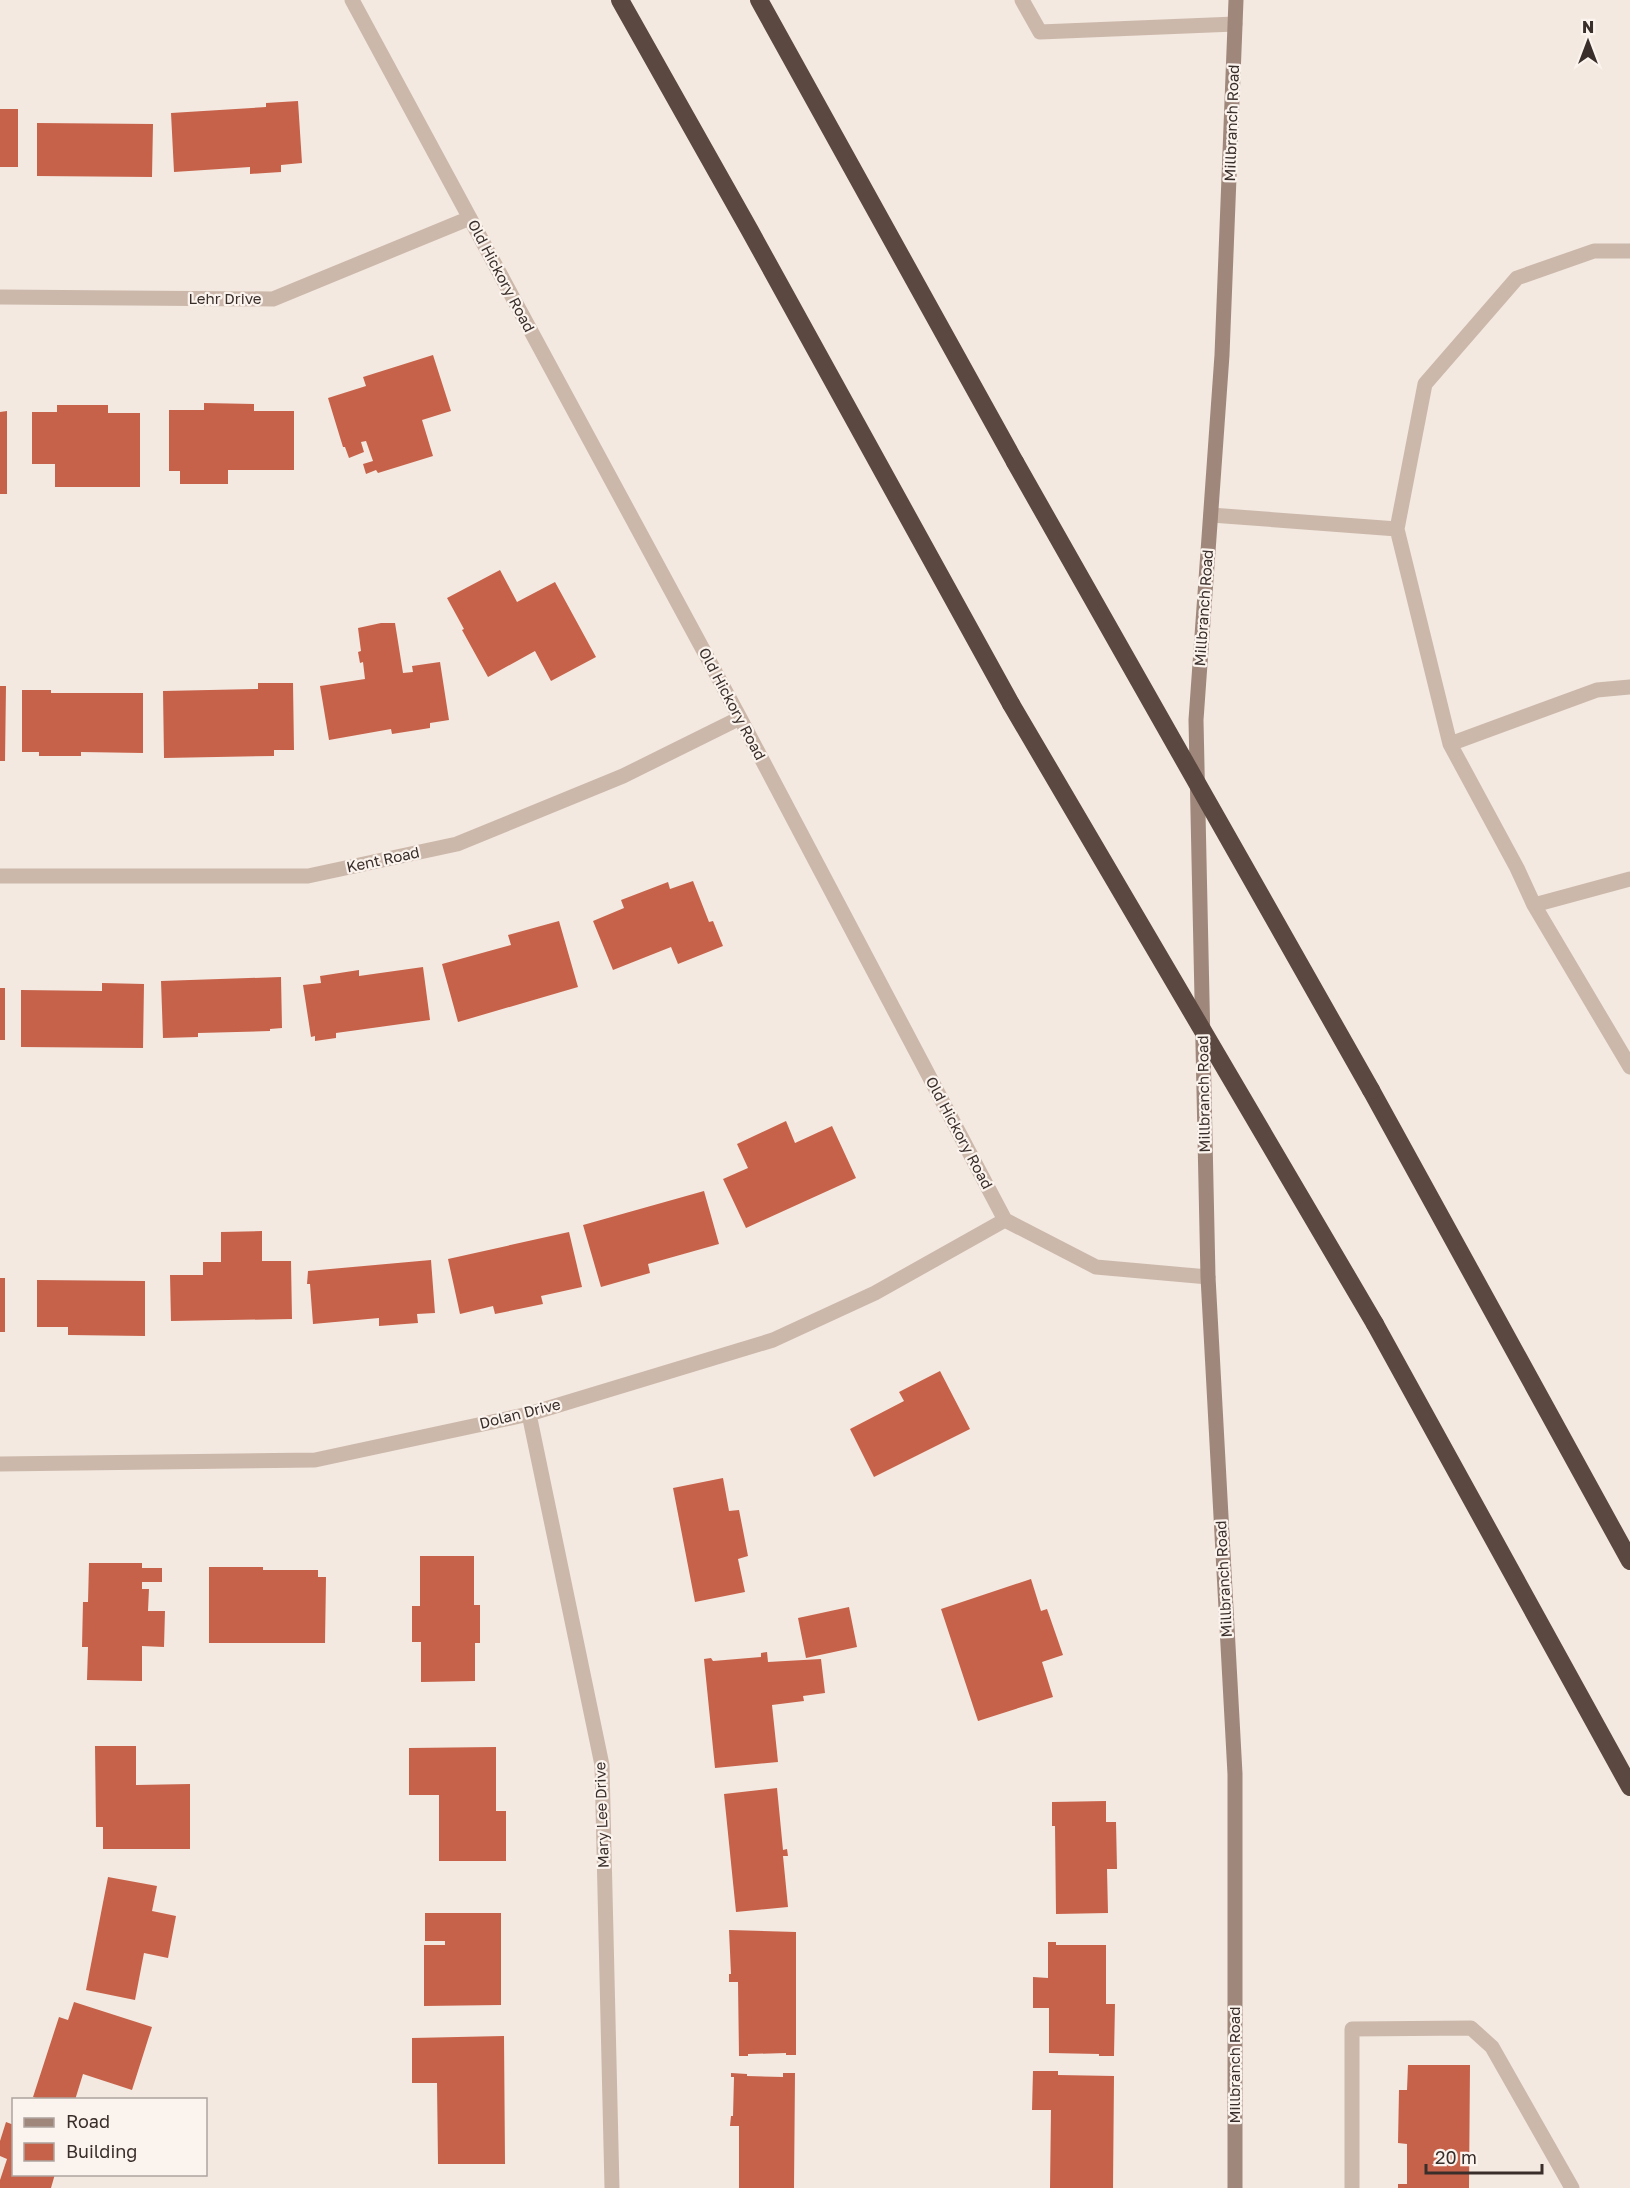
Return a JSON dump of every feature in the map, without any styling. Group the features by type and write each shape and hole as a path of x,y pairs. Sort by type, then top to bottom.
{"highway":[{"path":"620,0 1011,704 1375,1324 1630,1787"},
{"path":"759,0 1016,462 1371,1090 1630,1561"}],"main road":[{"name":"Millbranch Road","path":"1235,2188 1235,1774 1209,1277 1196,720 1222,355 1236,0"}],"street":[{"name":"Old Hickory Road","path":"352,0 740,718 1005,1221"},
{"path":"1022,0 1040,32 1235,24"},
{"name":"Lehr Drive","path":"0,297 273,299 470,218"},
{"path":"1630,250 1594,251 1517,278 1425,384 1397,529 1450,744 1517,868 1533,904 1630,1067"},
{"path":"1211,515 1397,529"},
{"path":"1450,744 1597,690 1630,687"},
{"name":"Kent Road","path":"0,876 308,876 457,844 623,776 740,718"},
{"path":"1533,904 1630,879"},
{"path":"1005,1221 1096,1267 1209,1277"},
{"name":"Dolan Drive","path":"0,1464 315,1460 529,1414 773,1340 874,1293 1005,1221"},
{"name":"Mary Lee Drive","path":"529,1414 602,1765 612,2188"},
{"path":"1352,2188 1352,2030 1471,2028 1492,2047 1572,2188"}],"building":[{"path":"298,101 302,163 281,165 281,172 250,174 250,167 174,172 171,113 266,107 266,103"},
{"path":"0,109 18,109 18,167 0,167"},
{"path":"37,123 153,124 152,177 37,176"},
{"path":"433,355 451,411 422,420 433,456 378,473 376,470 366,474 363,464 373,461 366,441 361,442 364,452 349,458 343,447 328,398 366,386 363,377"},
{"path":"204,403 254,404 254,411 294,411 294,470 228,470 228,484 180,484 180,471 169,471 169,410 204,410"},
{"path":"57,405 108,405 108,413 140,413 140,487 55,487 55,464 32,464 32,412 57,412"},
{"path":"7,411 7,494 0,494 0,412"},
{"path":"500,570 517,602 555,582 596,657 551,681 535,651 488,677 447,598"},
{"path":"381,623 395,623 403,673 413,672 412,666 440,662 449,720 430,723 430,728 392,734 391,729 329,740 320,686 365,679 363,662 360,663 358,652 361,651 358,628"},
{"path":"258,683 293,683 294,750 274,750 274,756 164,758 163,691 258,689"},
{"path":"0,686 6,686 5,761 0,761"},
{"path":"22,690 51,690 51,693 143,693 143,753 81,752 81,756 39,756 39,752 22,752"},
{"path":"693,881 709,922 713,921 723,946 678,964 671,947 613,970 593,921 624,908 621,900 668,882 670,889"},
{"path":"559,921 578,987 458,1022 442,964 511,945 508,935"},
{"path":"423,967 430,1020 336,1033 336,1038 315,1041 315,1036 311,1037 303,985 321,983 320,976 359,970 359,976"},
{"path":"281,977 282,1028 270,1029 270,1031 198,1033 198,1037 163,1038 161,981"},
{"path":"102,983 144,984 143,1048 21,1047 21,990 102,991"},
{"path":"0,988 5,988 5,1040 0,1040"},
{"path":"786,1121 795,1143 832,1126 856,1178 746,1228 723,1179 748,1168 737,1144"},
{"path":"704,1191 719,1244 648,1264 650,1273 601,1287 583,1225"},
{"path":"262,1231 262,1261 291,1261 292,1319 171,1321 170,1275 203,1275 203,1262 221,1262 221,1232"},
{"path":"569,1232 582,1287 541,1296 543,1304 495,1314 493,1306 460,1314 448,1259"},
{"path":"431,1260 435,1313 417,1314 418,1323 379,1326 379,1318 313,1324 310,1284 307,1284 308,1271"},
{"path":"0,1278 5,1278 5,1332 0,1332"},
{"path":"37,1280 145,1281 145,1336 68,1335 68,1327 37,1327"},
{"path":"940,1371 970,1429 874,1477 850,1429 904,1401 899,1392"},
{"path":"723,1478 729,1511 739,1510 748,1556 738,1559 745,1592 695,1602 673,1488"},
{"path":"420,1556 474,1556 474,1605 480,1605 480,1643 475,1643 475,1681 421,1682 421,1642 412,1642 412,1606 420,1606"},
{"path":"89,1563 142,1563 142,1568 162,1568 162,1582 142,1582 142,1589 149,1589 148,1611 165,1611 164,1647 142,1646 142,1681 87,1680 88,1647 82,1647 83,1602 88,1602"},
{"path":"209,1567 318,1570 318,1577 326,1577 325,1643 209,1643"},
{"path":"1031,1579 1041,1611 1047,1609 1063,1655 1042,1662 1053,1697 978,1721 941,1609"},
{"path":"849,1607 857,1647 806,1658 798,1618"},
{"path":"767,1652 768,1662 821,1659 825,1693 803,1696 804,1701 772,1705 778,1762 715,1768 704,1659 711,1658 713,1661 761,1657 761,1653"},
{"path":"95,1746 136,1746 136,1785 190,1784 190,1849 103,1849 103,1827 96,1827"},
{"path":"496,1747 496,1811 506,1811 506,1861 439,1861 439,1795 409,1795 409,1748"},
{"path":"777,1788 783,1850 787,1849 788,1856 783,1856 788,1907 736,1912 724,1794"},
{"path":"1106,1801 1106,1822 1116,1822 1117,1869 1107,1869 1108,1913 1056,1914 1055,1826 1052,1826 1052,1802"},
{"path":"108,1877 157,1886 152,1911 176,1916 168,1958 144,1953 135,2000 86,1990"},
{"path":"425,1913 501,1913 501,2005 424,2006 424,1945 445,1945 445,1941 425,1941"},
{"path":"729,1930 796,1932 796,2055 786,2055 786,2053 739,2056 738,1982 729,1982 729,1974 731,1974"},
{"path":"1048,1942 1056,1942 1056,1945 1106,1945 1106,2004 1115,2004 1114,2056 1049,2053 1049,2008 1033,2008 1033,1977 1048,1978"},
{"path":"74,2002 152,2027 132,2090 83,2074 76,2098 33,2097 59,2017 68,2020"},
{"path":"504,2036 505,2164 438,2164 437,2083 412,2083 412,2038"},
{"path":"1408,2065 1470,2065 1469,2188 1398,2188 1398,2184 1407,2184 1407,2144 1398,2143 1399,2090 1407,2090"},
{"path":"1033,2071 1058,2071 1058,2075 1114,2076 1113,2188 1050,2188 1051,2110 1032,2110"},
{"path":"731,2073 783,2077 783,2073 795,2073 794,2188 739,2188 739,2126 730,2126 731,2116 733,2116 734,2077 731,2077"},
{"path":"6,2122 12,2124 12,2176 54,2176 51,2188 0,2188 0,2180 7,2159 0,2156 0,2141"}]}
